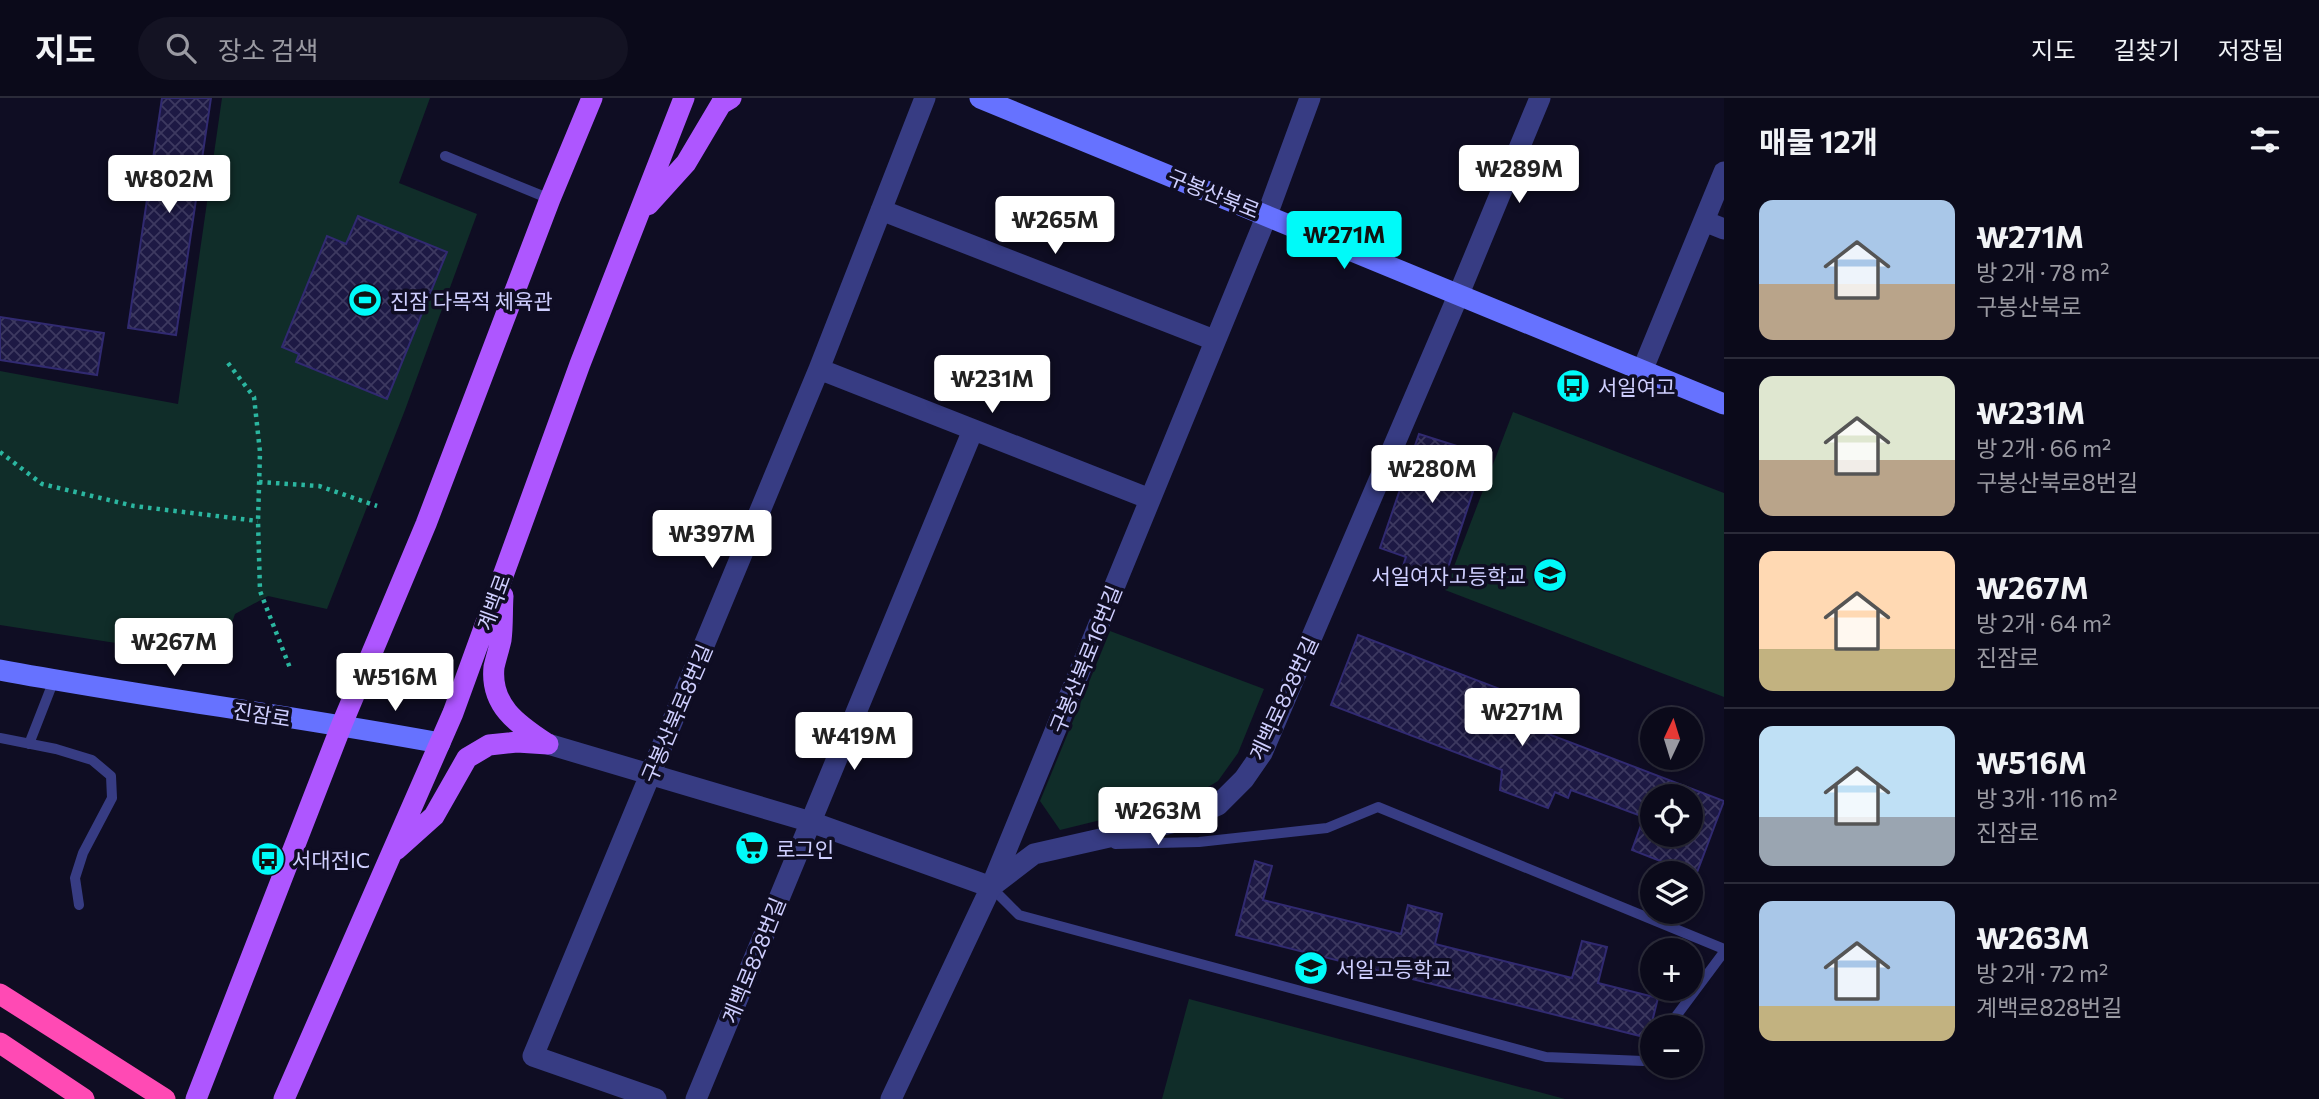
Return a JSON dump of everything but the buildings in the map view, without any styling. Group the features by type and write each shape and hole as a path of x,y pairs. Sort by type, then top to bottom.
{"highway":[{"path":"0,994 165,1099"},
{"path":"0,1043 78,1095"}],"main road":[{"path":"196,1099 342,724 426,524 550,199 592,98"},
{"name":"계백로","path":"284,1099 440,743 576,377 684,98"},
{"path":"638,218 686,163 721,104 731,98"},
{"path":"504,572 501,640 494,667 495,690 504,711 521,727 548,744"},
{"path":"389,856 434,816 467,758 489,745 517,742 548,744"}],"street":[{"name":"구봉산북로8번길","path":"656,1099 533,1056 819,369 925,98"},
{"name":"구봉산북로","path":"980,98 1724,404"},
{"name":"구봉산북로16번길","path":"891,1099 991,887 1266,215 1310,98"},
{"name":"계백로828번길","path":"991,887 1034,855 1180,821 1218,805 1244,779 1262,753 1540,98"},
{"path":"1642,371 1724,172"},
{"path":"881,210 1214,340"},
{"path":"1704,221 1724,229"},
{"path":"819,369 1150,499"},
{"name":"계백로828번길","path":"696,1099 973,430"},
{"name":"진잠로","path":"0,670 281,717 342,724 440,743"},
{"path":"548,744 811,821 991,887"}],"lane":[{"path":"445,156 550,199"},
{"path":"29,744 54,680"},
{"path":"0,738 56,749 92,760 111,776 112,798 83,853 75,878 79,905"},
{"path":"1077,845 1199,842 1327,828 1378,807 1724,951 1677,1015"},
{"path":"991,887 1020,915 1546,1057 1640,1061"}],"path":[{"path":"228,363 254,397 260,452 260,591 290,668"},
{"path":"0,452 42,484 134,506 258,521"},
{"path":"259,482 319,486 377,506"}],"green space":[{"path":"222,98 430,98 399,183 477,214 405,410 327,609 268,596 235,614 219,659 0,625 0,371 178,404"},
{"path":"1513,412 1724,493 1724,697 1445,590"},
{"path":"1110,631 1264,689 1238,753 1218,781 1190,798 1060,830 1040,801"},
{"path":"1189,999 1565,1099 1162,1099"}],"place":[{"name":"진잠 다목적 체육관","path":"365,300"},
{"name":"서일여고","path":"1573,386"},
{"name":"서일여자고등학교","path":"1550,575"},
{"name":"로그인","path":"752,848"},
{"name":"서대전IC","path":"268,859"},
{"name":"서일고등학교","path":"1311,968"}]}
